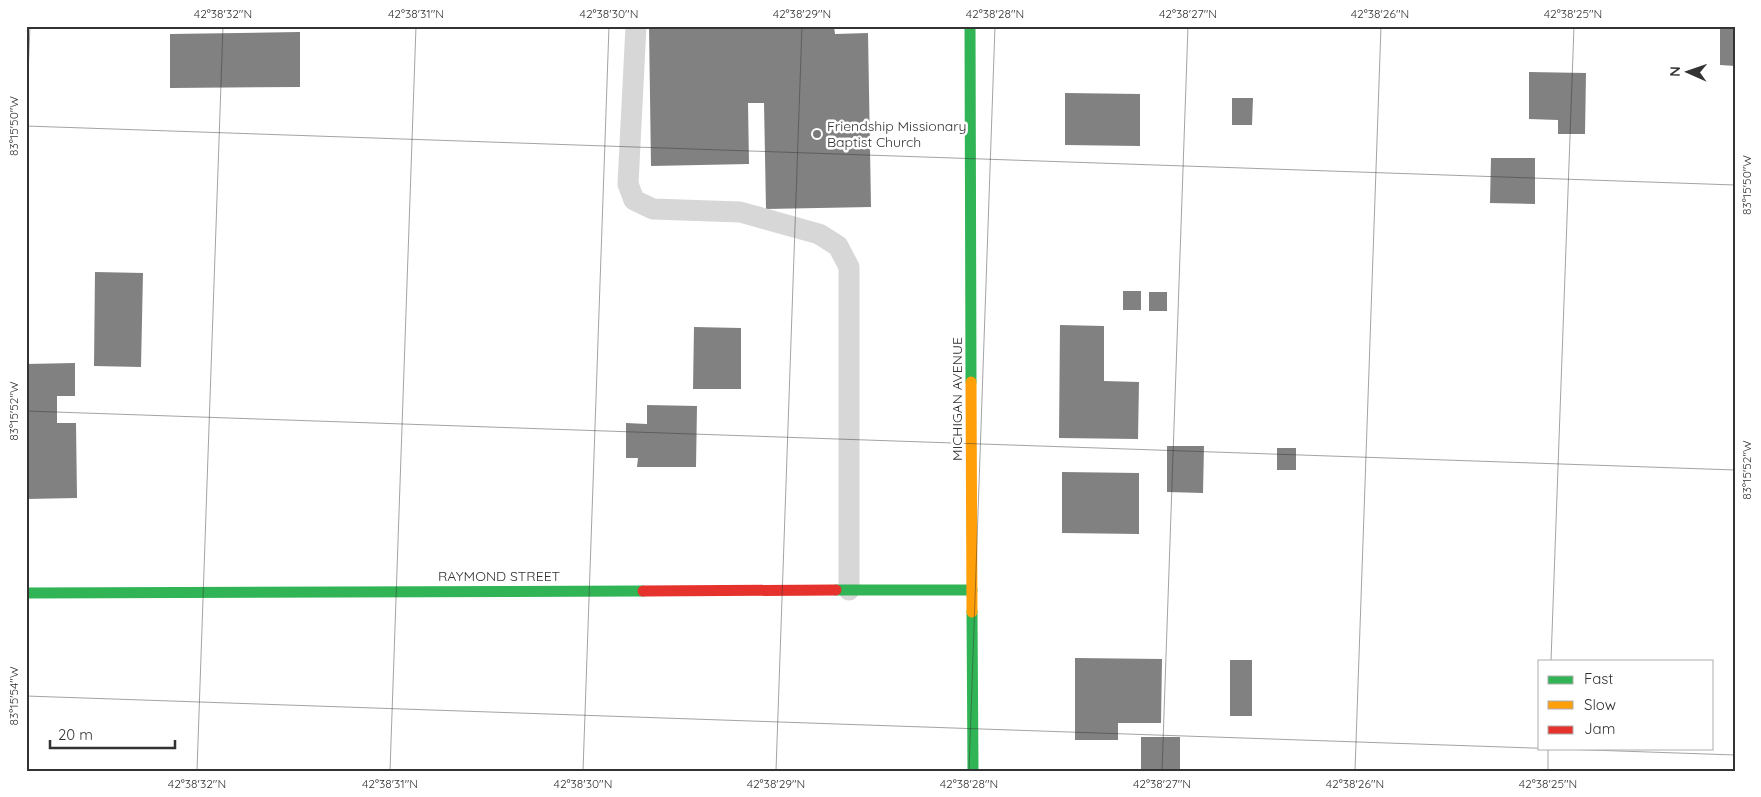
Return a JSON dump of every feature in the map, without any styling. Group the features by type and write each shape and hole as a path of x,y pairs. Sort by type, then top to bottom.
{"street":[{"name":"MICHIGAN AVENUE","path":"970,26 973,771"},
{"name":"RAYMOND STREET","path":"26,594 972,590"}],"lane":[{"path":"636,26 628,184 634,200 653,209 740,212 819,234 838,246 849,267 849,590"}],"building":[{"name":"Friendship Missionary Baptist Church","path":"649,26 834,26 835,34 868,33 871,207 766,209 764,103 748,103 749,164 651,166"},
{"path":"1720,26 1735,26 1735,66 1720,65"},
{"path":"300,32 300,87 170,88 170,34"},
{"path":"1529,72 1586,73 1585,134 1558,134 1558,120 1529,119"},
{"path":"1065,93 1140,94 1140,146 1065,145"},
{"path":"1232,98 1253,98 1252,125 1232,125"},
{"path":"1491,158 1535,158 1535,204 1490,203"},
{"path":"95,272 143,273 141,367 94,366"},
{"path":"1123,291 1141,291 1141,310 1123,310"},
{"path":"1149,292 1167,292 1167,311 1149,311"},
{"path":"1060,325 1104,326 1104,381 1139,382 1138,439 1059,438"},
{"path":"694,327 741,328 741,389 693,389"},
{"path":"75,363 75,396 57,396 57,423 76,423 77,498 26,499 26,364"},
{"path":"647,405 697,406 696,467 637,467 638,458 626,458 626,423 647,424"},
{"path":"1167,446 1204,446 1203,493 1167,492"},
{"path":"1277,448 1296,448 1296,470 1277,470"},
{"path":"1062,472 1139,473 1139,534 1062,533"},
{"path":"1075,658 1162,659 1161,723 1118,723 1118,740 1075,740"},
{"path":"1230,660 1252,660 1252,716 1230,716"},
{"path":"1141,737 1180,737 1180,771 1141,771"}],"traffic: fast":[{"path":"970,26 971,382"},
{"path":"836,590 972,590"},
{"path":"26,593 643,591"},
{"path":"972,612 973,771"}],"traffic: slow":[{"path":"971,382 972,612"}],"traffic: jam":[{"path":"643,591 836,590"}],"place":[{"name":"Friendship Missionary Baptist Church","path":"817,134"}]}
